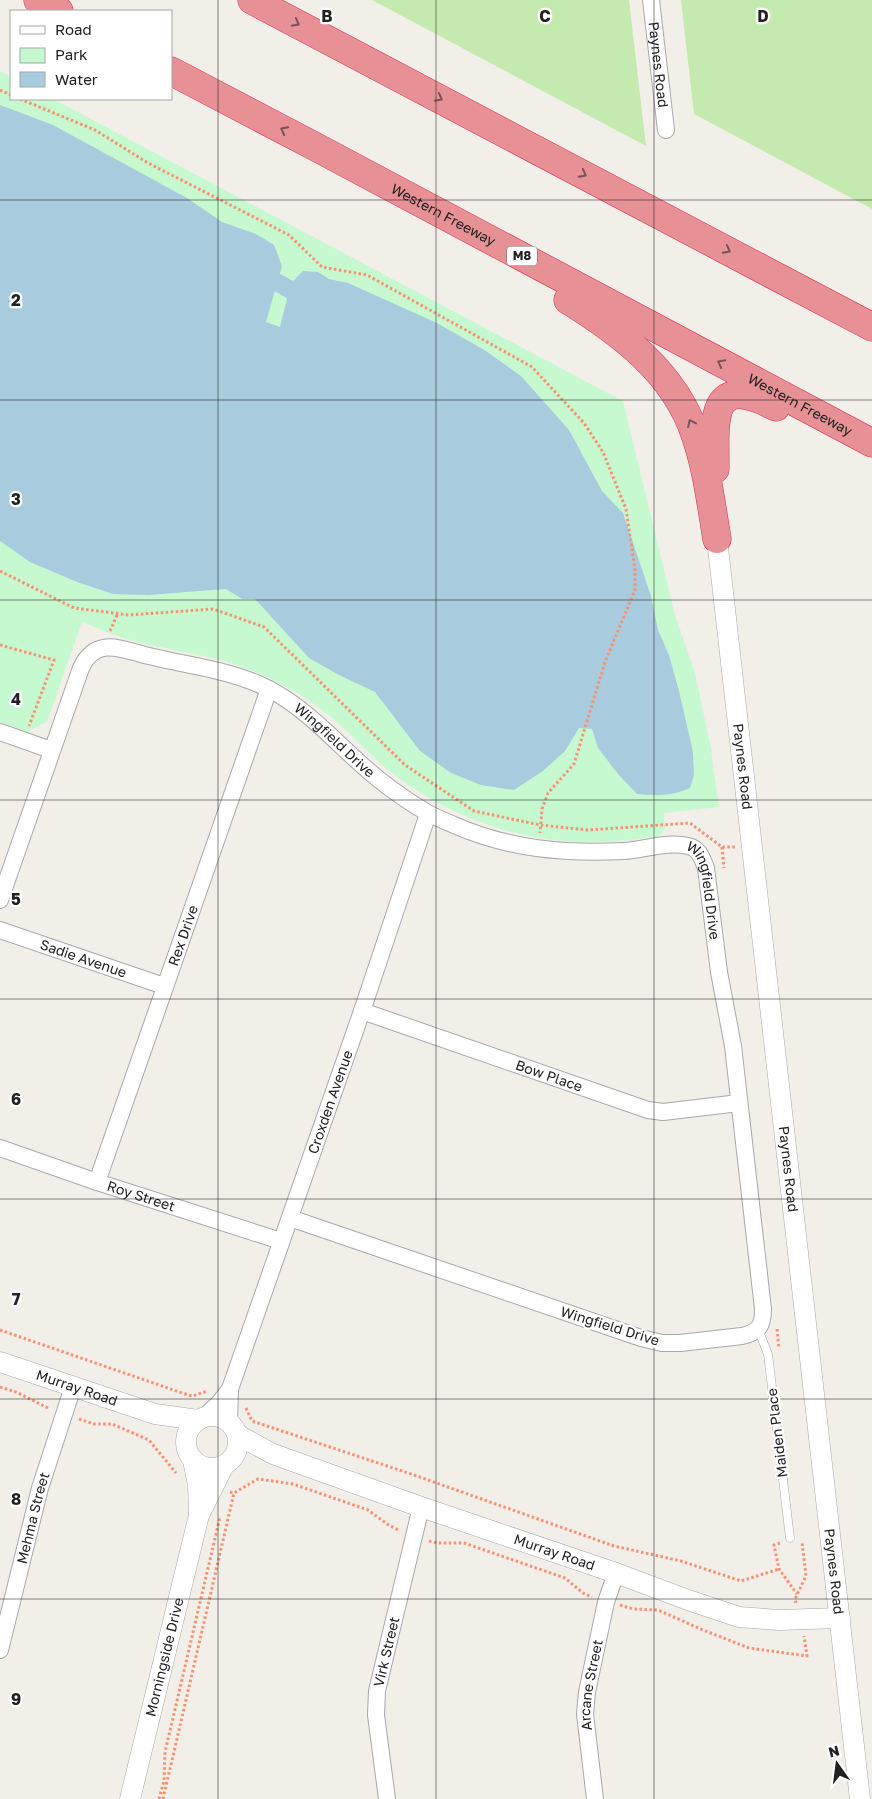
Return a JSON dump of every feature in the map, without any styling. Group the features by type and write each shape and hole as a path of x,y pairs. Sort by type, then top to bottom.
{"highway":[{"path":"38,0 57,10"},
{"path":"252,0 872,327"},
{"name":"Western Freeway","path":"172,72 872,443"},
{"path":"314,146 574,303 632,344 670,386 695,431 707,478 717,539"},
{"path":"717,539 715,419 718,408 730,396 750,395 762,400 872,458"}],"street":[{"name":"Paynes Road","path":"651,0 666,130"},
{"name":"Paynes Road","path":"717,539 860,1799"},
{"name":"Wingfield Drive","path":"0,900 85,660 92,652 103,648 115,647 224,673 269,689 330,734 376,778 428,814 470,832 540,850 583,853 627,851 678,845 696,849 702,857 706,868 719,972 731,1030 763,1309 763,1318 758,1329 752,1334 742,1336 680,1343 662,1343 641,1338 290,1218"},
{"name":"Rex Drive","path":"97,1182 269,689"},
{"path":"0,732 52,750"},
{"name":"Croxden Avenue","path":"201,1418 227,1395 362,1011 428,814"},
{"name":"Sadie Avenue","path":"0,930 164,986"},
{"name":"Bow Place","path":"362,1011 648,1110 664,1112 739,1103"},
{"name":"Roy Street","path":"0,1148 97,1182 282,1241"},
{"name":"Murray Road","path":"0,1362 155,1414 201,1418"},
{"name":"Mehma Street","path":"0,1650 40,1488 73,1387"},
{"name":"Croxden Avenue","path":"227,1395 233,1428"},
{"name":"Murray Road","path":"155,1414 190,1452"},
{"path":"213,1415 233,1428 237,1451 229,1461 211,1468 203,1467 190,1452 187,1433 191,1426 201,1418 213,1415"},
{"name":"Murray Road","path":"233,1428 273,1454 739,1617 779,1620 840,1618"},
{"name":"Morningside Drive","path":"190,1452 198,1485 200,1515"},
{"name":"Murray Road","path":"229,1461 273,1454"},
{"name":"Morningside Drive","path":"132,1799 200,1515 229,1461"},
{"name":"Virk Street","path":"387,1799 376,1715 377,1692 421,1507"},
{"name":"Arcane Street","path":"594,1799 585,1714 587,1692 606,1602 616,1573"}],"lane":[{"name":"Maiden Place","path":"758,1329 768,1354 790,1538"}],"path":[{"path":"22,100 95,130 148,164 289,235 322,267 367,275 532,367 584,423 603,452 626,509 635,590 605,662 574,764 548,793 542,809 540,850"},
{"path":"0,571 74,608 129,615 213,609 264,627 405,765 474,811 540,825 588,830 690,823 722,847 751,848"},
{"path":"0,645 54,660 23,740"},
{"path":"0,1330 188,1395 193,1396 207,1390 227,1395 243,1403 252,1420 614,1546 681,1561 741,1581 779,1569"},
{"path":"161,1799 234,1493"},
{"path":"161,1799 165,1752 221,1511"},
{"path":"790,1538 774,1546 779,1569 797,1594"}],"green space":[{"path":"372,0 629,0 646,146"},
{"path":"681,0 872,0 872,209 694,114"},
{"path":"0,71 10,76 10,100 55,100 623,401 675,615 695,673 711,749 719,807 664,813 665,828 659,836 635,839 603,842 566,841 509,831 455,812 405,783 382,765 323,710 297,693 255,671 211,658 132,641 82,622 47,722 27,732 0,722"}],"water":[{"path":"0,105 53,125 187,198 222,222 256,234 274,245 282,266 266,322 280,327 291,283 303,271 318,272 329,279 348,283 437,323 486,351 521,376 569,430 602,491 623,513 651,596 658,630 669,655 679,691 693,752 694,775 690,788 664,795 637,794 618,774 598,748 592,729 579,728 565,751 543,771 514,790 481,785 451,773 420,751 375,692 309,658 255,599 242,599 226,589 148,595 113,594 77,582 30,562 0,541"}],"waterway":[{"path":"257,271 296,293 312,297"}]}
